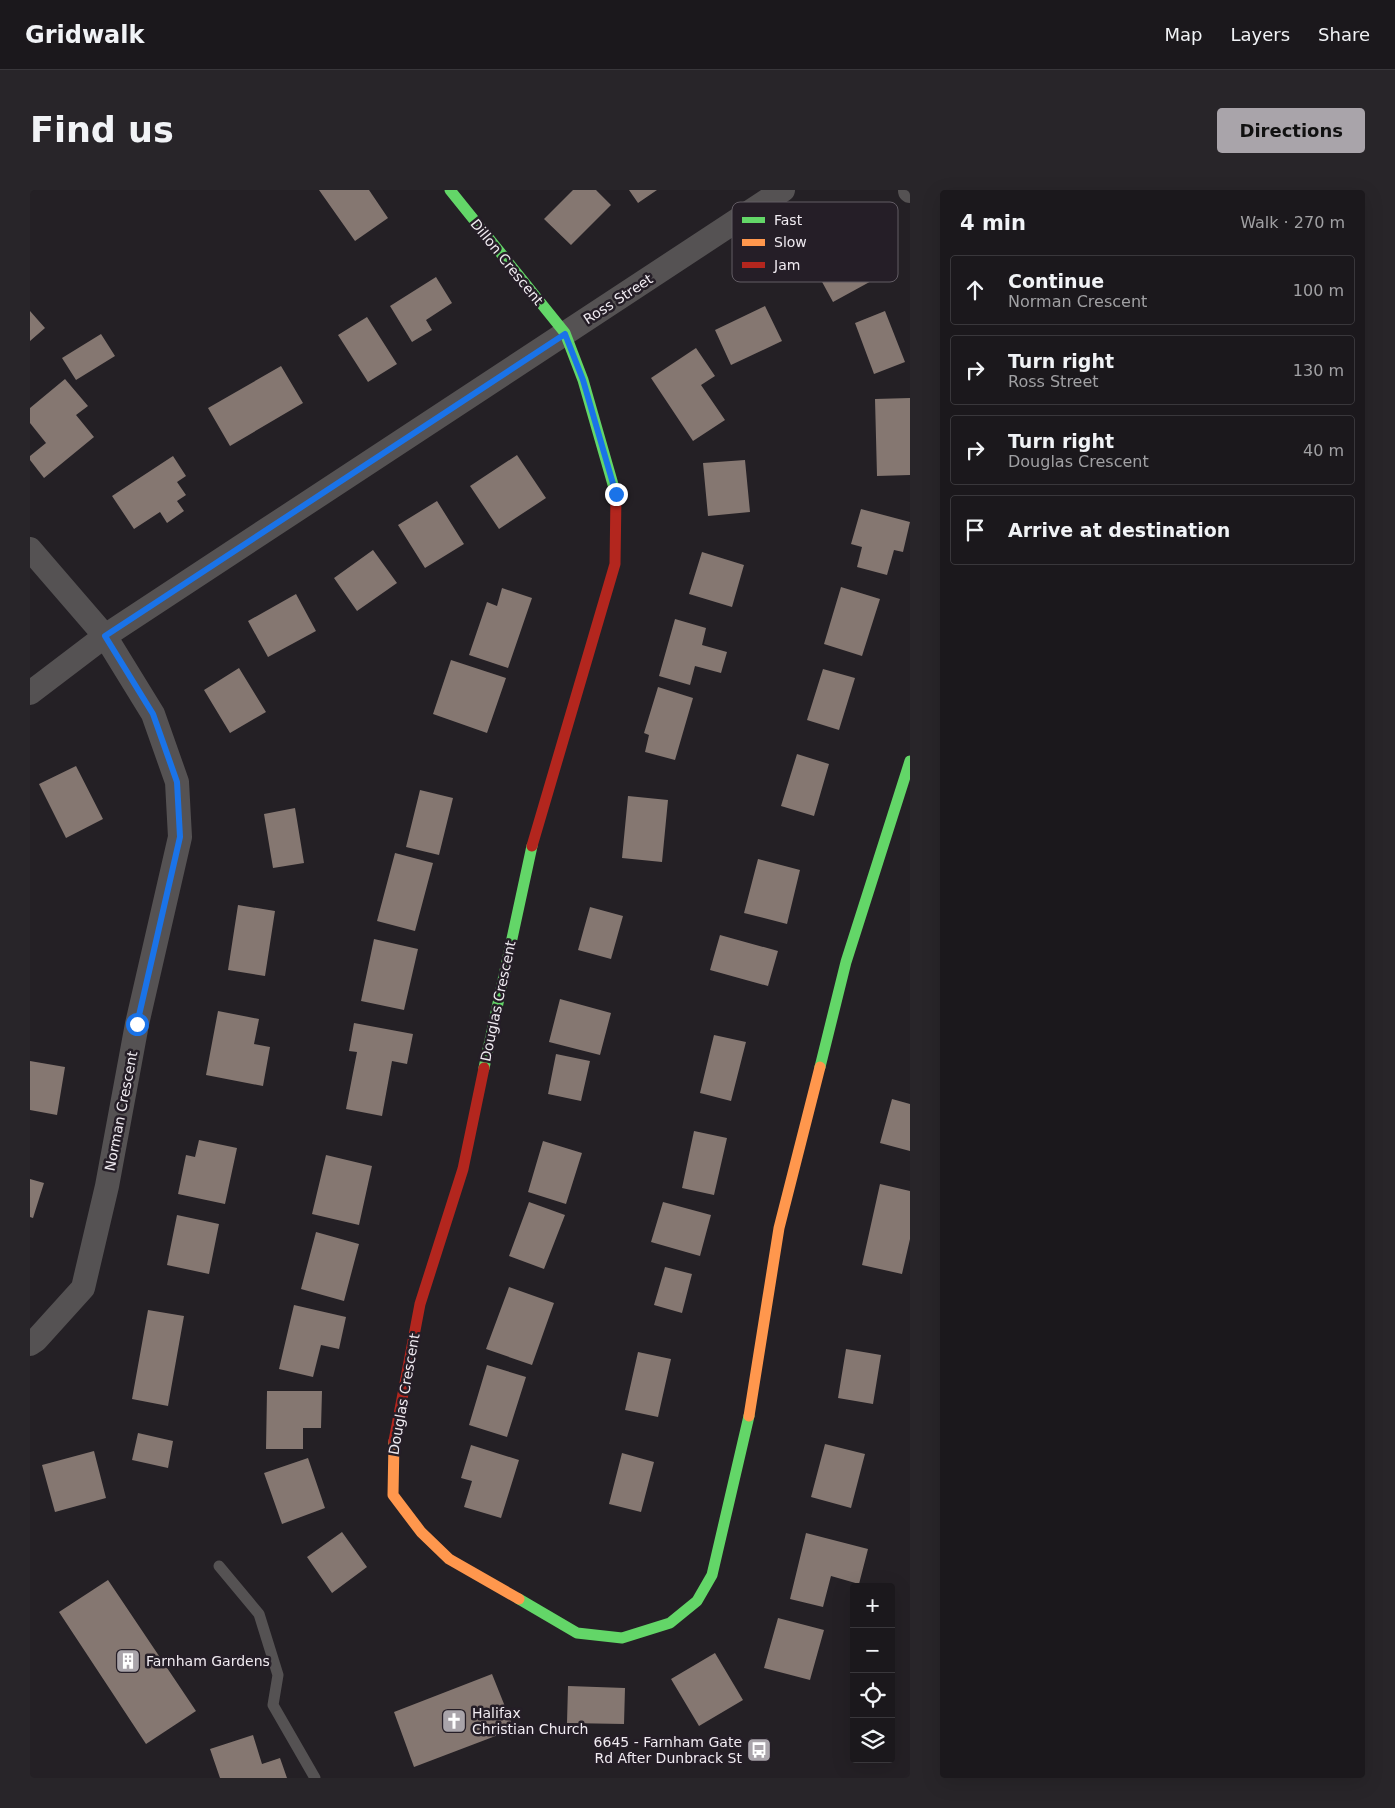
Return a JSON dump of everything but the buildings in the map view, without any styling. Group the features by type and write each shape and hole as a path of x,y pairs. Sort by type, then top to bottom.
{"street":[{"name":"Dillon Crescent","path":"450,190 565,334"},
{"name":"Ross Street","path":"765,202 783,190"},
{"name":"Ross Street","path":"30,693 105,636 732,224"},
{"name":"Douglas Crescent","path":"565,334 583,380 616,494 615,564 528,860 462,1169 420,1304 393,1445 393,1495 420,1532 449,1559 577,1633 622,1638 670,1623 697,1601 712,1575 749,1415 779,1228 846,962 910,761"},
{"path":"30,549 105,636"},
{"name":"Norman Crescent","path":"30,1344 36,1340 83,1288 107,1186 137,1024 180,837 177,782 153,714 105,636"}],"lane":[{"path":"219,1566 259,1614 278,1675 273,1705 315,1778"}],"traffic: fast":[{"path":"450,190 565,333 583,380 616,495"},
{"path":"820,1067 846,962 910,761"},
{"path":"484,1068 532,846"},
{"path":"519,1599 577,1633 622,1638 670,1623 697,1601 712,1575 749,1416"}],"traffic: slow":[{"path":"749,1416 779,1228 820,1067"},
{"path":"394,1441 393,1495 421,1532 449,1559 519,1599"}],"traffic: jam":[{"path":"532,846 615,564 616,495"},
{"path":"394,1441 420,1304 463,1169 484,1068"}],"place":[{"name":"Farnham Gardens","path":"128,1661"},
{"name":"Halifax Christian Church","path":"454,1721"},
{"name":"6645 - Farnham Gate Rd After Dunbrack St","path":"759,1750"}],"route":[{"path":"137,1024 180,837 177,782 153,714 105,636 565,334 583,380 616,494"}]}
